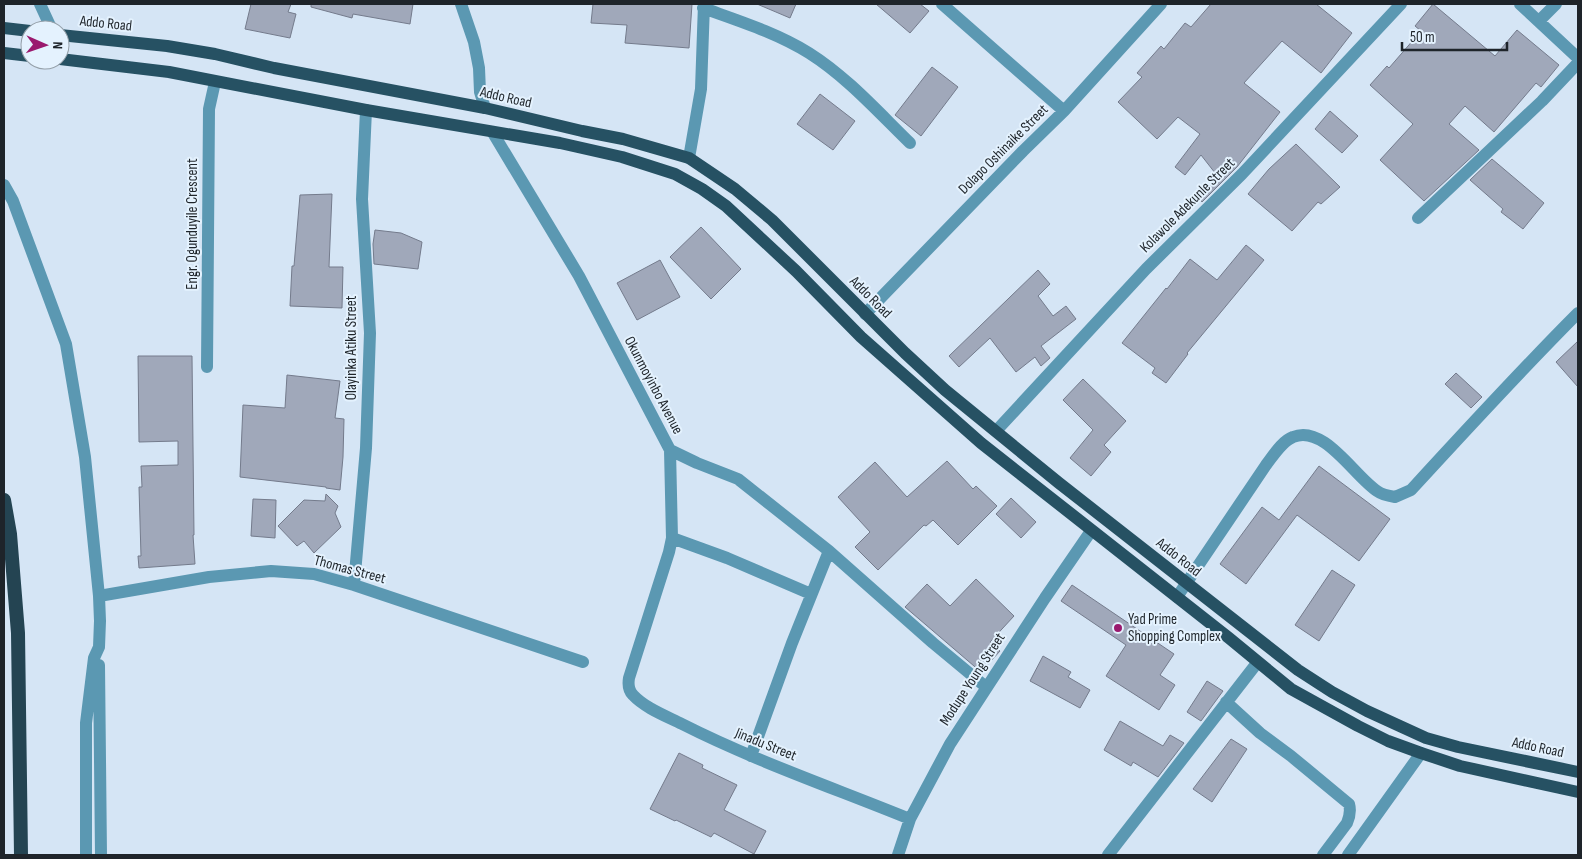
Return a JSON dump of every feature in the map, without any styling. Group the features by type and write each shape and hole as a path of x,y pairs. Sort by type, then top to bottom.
{"highway":[{"path":"4,500 10,534 18,633 22,855"}],"main road":[{"path":"4,28 20,30"},
{"name":"Addo Road","path":"70,36 177,47 485,108 623,139 689,158 736,189 772,220 865,314 945,390 1059,483 1298,670 1332,692 1367,711 1426,738 1458,747 1578,772"},
{"path":"4,53 20,55"},
{"path":"70,60 170,72 366,110 560,143 622,156 675,174 702,189 726,206 796,271 861,337 981,443 1291,689 1388,741 1421,754 1460,766 1578,792"}],"street":[{"path":"40,4 47,20"},
{"path":"461,4 474,42 479,68 480,92 485,108"},
{"path":"942,4 1064,111"},
{"name":"Dolapo Oshinaike Street","path":"865,314 1022,151 1064,111 1161,4"},
{"name":"Kolawole Adekunle Street","path":"996,431 1146,269 1242,174 1401,4"},
{"path":"1520,4 1578,58"},
{"path":"1540,22 1556,4"},
{"path":"689,158 701,89 703,6 764,30 810,54 839,74 910,142"},
{"path":"1418,218 1542,101 1578,63"},
{"name":"Engr. Ogunduyile Crescent","path":"207,367 209,109 215,82"},
{"name":"Olayinka Atiku Street","path":"354,584 366,448 370,333 362,200 366,110"},
{"name":"Okunmoyinbo Avenue","path":"493,133 579,276 670,450 672,538 629,678"},
{"path":"4,185 13,201 66,344 85,457 99,596 101,855"},
{"path":"1177,597 1266,465 1292,437 1308,435 1316,437 1377,492 1395,497 1411,490 1540,350 1578,313"},
{"path":"670,450 738,479 830,551 933,643 986,687"},
{"name":"Modupe Young Street","path":"898,855 910,819 950,744 1091,531"},
{"path":"672,538 727,558 811,594"},
{"path":"751,756 811,594 830,551"},
{"name":"Thomas Street","path":"99,596 209,577 272,571 314,574 354,584 583,662"},
{"path":"86,855 86,723 94,658 99,647"},
{"path":"1108,855 1257,662"},
{"name":"Jinadu Street","path":"629,678 628,684 633,696 650,708 751,756 910,819"},
{"path":"1226,702 1260,733 1349,804 1348,823 1323,855"},
{"path":"1348,855 1421,754"}],"building":[{"path":"251,4 291,4 288,12 296,14 290,38 245,29"},
{"path":"311,4 413,4 410,24 353,14 352,18 311,7"},
{"path":"593,4 692,4 689,48 625,43 627,25 591,23"},
{"path":"757,4 796,4 790,18"},
{"path":"876,4 920,4 929,11 910,33"},
{"path":"1211,4 1316,4 1352,33 1321,73 1282,41 1244,83 1280,112 1237,167 1202,202 1197,196 1219,178 1201,155 1185,175 1175,167 1200,134 1178,117 1157,139 1118,102 1142,77 1137,73 1161,46 1164,49 1185,23 1191,27"},
{"path":"1433,4 1495,56 1517,30 1559,65 1541,87 1536,83 1494,132 1465,106 1449,124 1479,150 1424,201 1380,160 1413,124 1370,85 1387,66 1389,68 1421,31 1415,26"},
{"path":"932,67 958,87 921,136 895,115"},
{"path":"820,94 855,121 833,150 797,124"},
{"path":"1330,111 1358,136 1342,153 1315,129"},
{"path":"1296,144 1340,187 1321,204 1318,202 1292,231 1248,194 1269,169"},
{"path":"1492,159 1544,203 1523,229 1501,212 1503,209 1470,180"},
{"path":"332,194 329,267 343,267 342,308 290,306 292,266 294,266 300,195"},
{"path":"701,227 741,269 711,299 670,257"},
{"path":"375,230 401,233 422,242 418,269 374,264 373,244"},
{"path":"1246,245 1264,260 1187,353 1166,383 1152,373 1155,368 1122,343 1190,259 1217,280"},
{"path":"660,260 680,297 637,320 617,283"},
{"path":"1038,270 1050,284 1038,296 1053,316 1066,306 1076,319 1041,346 1050,358 1041,366 1035,357 1016,372 990,338 959,367 949,356"},
{"path":"1578,341 1578,387 1556,362"},
{"path":"138,356 192,356 193,535 195,564 139,568 138,556 141,556 139,487 142,487 141,466 178,465 178,441 139,442"},
{"path":"1456,373 1482,397 1471,408 1445,384"},
{"path":"287,375 340,381 335,418 344,419 340,490 240,477 243,405 285,408"},
{"path":"1083,379 1126,421 1104,445 1111,452 1091,476 1070,458 1093,430 1063,400"},
{"path":"947,461 973,489 976,486 997,506 958,545 933,520 926,526 924,525 878,570 855,547 870,532 838,497 875,462 907,497"},
{"path":"1319,466 1390,519 1359,561 1297,515 1246,584 1220,564 1262,507 1279,520"},
{"path":"326,494 338,506 335,513 341,527 314,553 304,541 297,546 278,526 304,500 325,501"},
{"path":"1011,498 1036,522 1021,538 996,514"},
{"path":"253,499 276,500 275,538 251,536"},
{"path":"1332,570 1355,585 1319,641 1295,625"},
{"path":"976,579 1014,616 990,642 1000,651 981,672 905,607 927,584 950,606"},
{"path":"1072,585 1174,654 1160,675 1175,685 1159,710 1106,676 1126,645 1061,601"},
{"path":"1043,656 1071,672 1068,677 1090,690 1080,708 1030,681"},
{"path":"1207,681 1223,691 1201,721 1187,712"},
{"path":"1120,721 1163,746 1170,735 1184,743 1158,777 1133,762 1131,766 1104,750"},
{"path":"1231,739 1247,749 1212,802 1193,789"},
{"path":"679,753 703,765 702,768 737,785 724,810 766,831 754,854 714,833 711,837 650,809"}],"place":[{"name":"Yad Prime Shopping Complex","path":"1118,628"}]}
